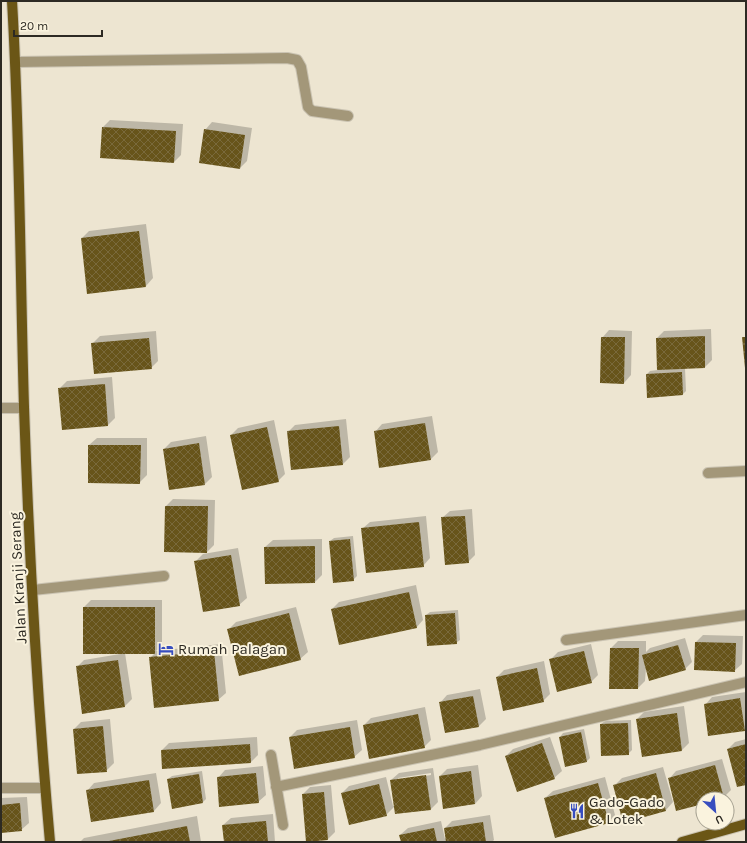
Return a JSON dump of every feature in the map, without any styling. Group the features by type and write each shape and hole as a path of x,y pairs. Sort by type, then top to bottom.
{"main road":[{"name":"Jalan Kranji Serang","path":"12,1 16,62 24,408 32,590 50,842"},
{"path":"682,842 746,824"}],"street":[{"path":"16,62 288,58 297,60 301,67 308,107 312,111 348,116"},
{"path":"1,408 24,408"},
{"path":"708,473 746,471"},
{"path":"32,590 164,576"},
{"path":"566,640 746,615"},
{"path":"276,787 480,745 746,682"},
{"path":"271,755 283,825"},
{"path":"1,788 45,788"}],"building":[{"path":"102,127 176,131 174,163 100,158"},
{"path":"204,129 245,135 240,169 199,163"},
{"path":"139,231 146,287 87,294 81,238"},
{"path":"705,336 705,368 657,370 656,338"},
{"path":"601,337 625,337 624,384 600,383"},
{"path":"742,337 746,337 746,368 745,368"},
{"path":"149,338 152,369 94,374 91,343"},
{"path":"682,372 683,395 647,398 646,374"},
{"path":"105,384 108,426 62,430 58,388"},
{"path":"425,423 431,460 379,468 374,431"},
{"path":"339,426 343,465 291,470 287,431"},
{"path":"267,427 279,482 242,490 230,435"},
{"path":"199,443 205,485 169,490 163,449"},
{"path":"88,445 141,445 140,484 88,483"},
{"path":"165,506 208,506 207,553 164,552"},
{"path":"465,516 469,563 445,565 441,517"},
{"path":"419,522 424,567 366,573 361,528"},
{"path":"350,539 354,581 333,583 329,541"},
{"path":"315,546 315,583 265,584 264,547"},
{"path":"231,555 240,606 203,612 194,561"},
{"path":"409,592 417,628 339,645 331,609"},
{"path":"83,607 155,607 155,654 83,654"},
{"path":"289,613 301,660 239,676 227,629"},
{"path":"455,613 457,644 427,646 425,615"},
{"path":"695,642 736,643 735,672 694,670"},
{"path":"678,645 686,670 649,681 642,655"},
{"path":"610,648 639,648 638,689 609,689"},
{"path":"214,651 219,701 154,708 149,657"},
{"path":"584,651 592,683 557,692 549,659"},
{"path":"118,660 125,707 82,714 76,666"},
{"path":"537,668 544,702 503,711 496,677"},
{"path":"473,696 479,727 445,733 439,702"},
{"path":"740,698 745,731 708,736 704,704"},
{"path":"677,713 682,751 642,757 636,719"},
{"path":"418,714 425,748 369,759 363,725"},
{"path":"628,723 629,755 601,756 600,724"},
{"path":"103,726 107,772 77,774 73,729"},
{"path":"350,727 355,758 294,769 289,737"},
{"path":"581,732 587,762 565,767 559,737"},
{"path":"542,743 555,779 517,792 505,756"},
{"path":"250,744 251,763 162,769 161,750"},
{"path":"746,744 746,785 737,787 727,749"},
{"path":"715,765 722,791 695,791 695,806 676,811 668,778"},
{"path":"471,771 475,804 443,809 439,776"},
{"path":"256,773 259,803 219,807 217,777"},
{"path":"656,773 666,811 623,823 613,785"},
{"path":"199,774 203,803 172,809 167,779"},
{"path":"426,775 431,810 395,814 390,780"},
{"path":"149,780 154,812 91,822 86,790"},
{"name":"Gado-Gado & Lotek","path":"598,783 609,823 555,838 544,798"},
{"path":"379,784 387,816 349,825 341,793"},
{"path":"324,792 328,840 306,842 302,794"},
{"path":"20,803 22,831 1,833 1,805"},
{"path":"266,821 268,842 224,842 222,825"},
{"path":"483,822 486,842 446,842 444,828"},
{"path":"187,826 190,842 109,842 109,841"},
{"path":"434,828 437,842 401,842 399,835"}],"place":[{"name":"Rumah Palagan","path":"166,649"},
{"name":"Gado-Gado & Lotek","path":"577,811"}]}
